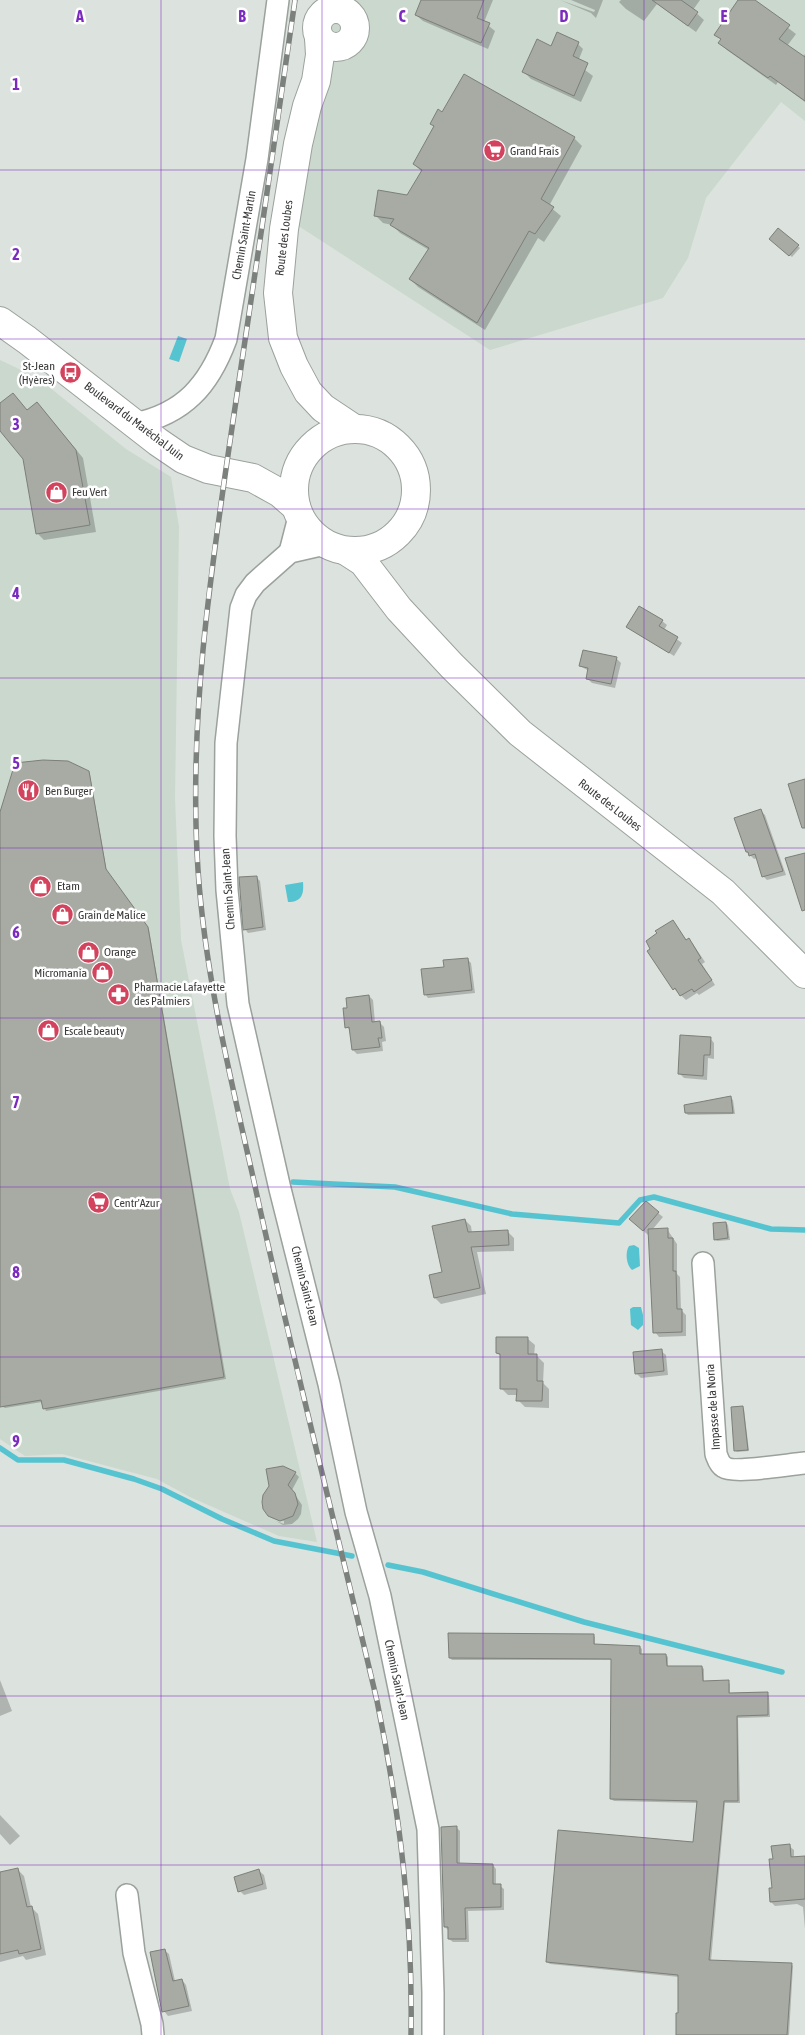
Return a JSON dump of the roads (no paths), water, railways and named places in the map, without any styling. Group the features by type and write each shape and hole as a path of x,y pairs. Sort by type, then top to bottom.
{"main road":[{"name":"Route des Loubes","path":"333,18 298,144 284,229 278,293 283,338 294,366 308,392 323,408 353,428"},
{"name":"Boulevard du Maréchal Juin","path":"0,321 134,424 183,459 208,469 252,478 280,493 297,512"},
{"name":"Boulevard du Maréchal Juin","path":"0,336 27,340"},
{"name":"Route des Loubes","path":"305,453 311,415 308,392"},
{"path":"353,428 370,430 385,437 398,447 412,468 416,492 413,509 406,524 395,537 383,545 368,550 336,548 315,537 297,512 293,494 297,468 305,453 328,434 353,428"},
{"name":"Boulevard du Maréchal Juin","path":"252,478 283,468 305,453"},
{"name":"Route des Loubes","path":"395,537 391,556 396,585 403,602 420,630"},
{"name":"Route des Loubes","path":"336,548 362,562 373,573 400,609 452,666 520,733 723,892 805,974"}],"street":[{"name":"Chemin Saint-Martin","path":"134,424 165,415 191,397 211,372 226,339 257,159 278,0"},
{"path":"290,552 297,512"},
{"name":"Chemin Saint-Jean","path":"336,548 290,552 255,583 246,594 242,608 226,743 224,836 227,890 238,1004 283,1198 330,1384 356,1512 380,1596 428,1829 434,1993 433,2035"},
{"name":"Impasse de la Noria","path":"703,1263 716,1454 719,1462 724,1467 739,1470 805,1462"},
{"path":"127,1895 134,1953 152,2024 153,2035"}],"water":[{"path":"178,336 187,339 179,362 169,359"},
{"path":"303,882 303,890 299,899 288,902 285,885"},
{"path":"634,1245 639,1248 640,1266 632,1270 627,1262 627,1255 629,1246"},
{"path":"641,1307 643,1315 643,1325 638,1330 631,1325 630,1309"}],"waterway":[{"path":"293,1182 395,1187 512,1214 619,1223 640,1200 654,1197 771,1229 805,1230"},
{"path":"0,1448 18,1460 64,1460 134,1479 162,1489 222,1519 274,1541 352,1556"},
{"path":"388,1565 423,1572 584,1622 782,1672"}],"railway":[{"path":"295,0 210,589 199,701 196,757 198,870 206,948 227,1063 283,1309 377,1701 385,1743 398,1826 407,1909 410,1950 411,2035"}],"place":[{"name":"Grand Frais","path":"494,151"},
{"name":"St-Jean (Hyères)","path":"71,373"},
{"name":"Feu Vert","path":"56,492"},
{"name":"Ben Burger","path":"29,791"},
{"name":"Etam","path":"41,886"},
{"name":"Grain de Malice","path":"62,915"},
{"name":"Orange","path":"88,952"},
{"name":"Micromania","path":"103,973"},
{"name":"Pharmacie Lafayette des Palmiers","path":"118,994"},
{"name":"Escale beauty","path":"48,1031"},
{"name":"Centr'Azur","path":"98,1203"}]}
